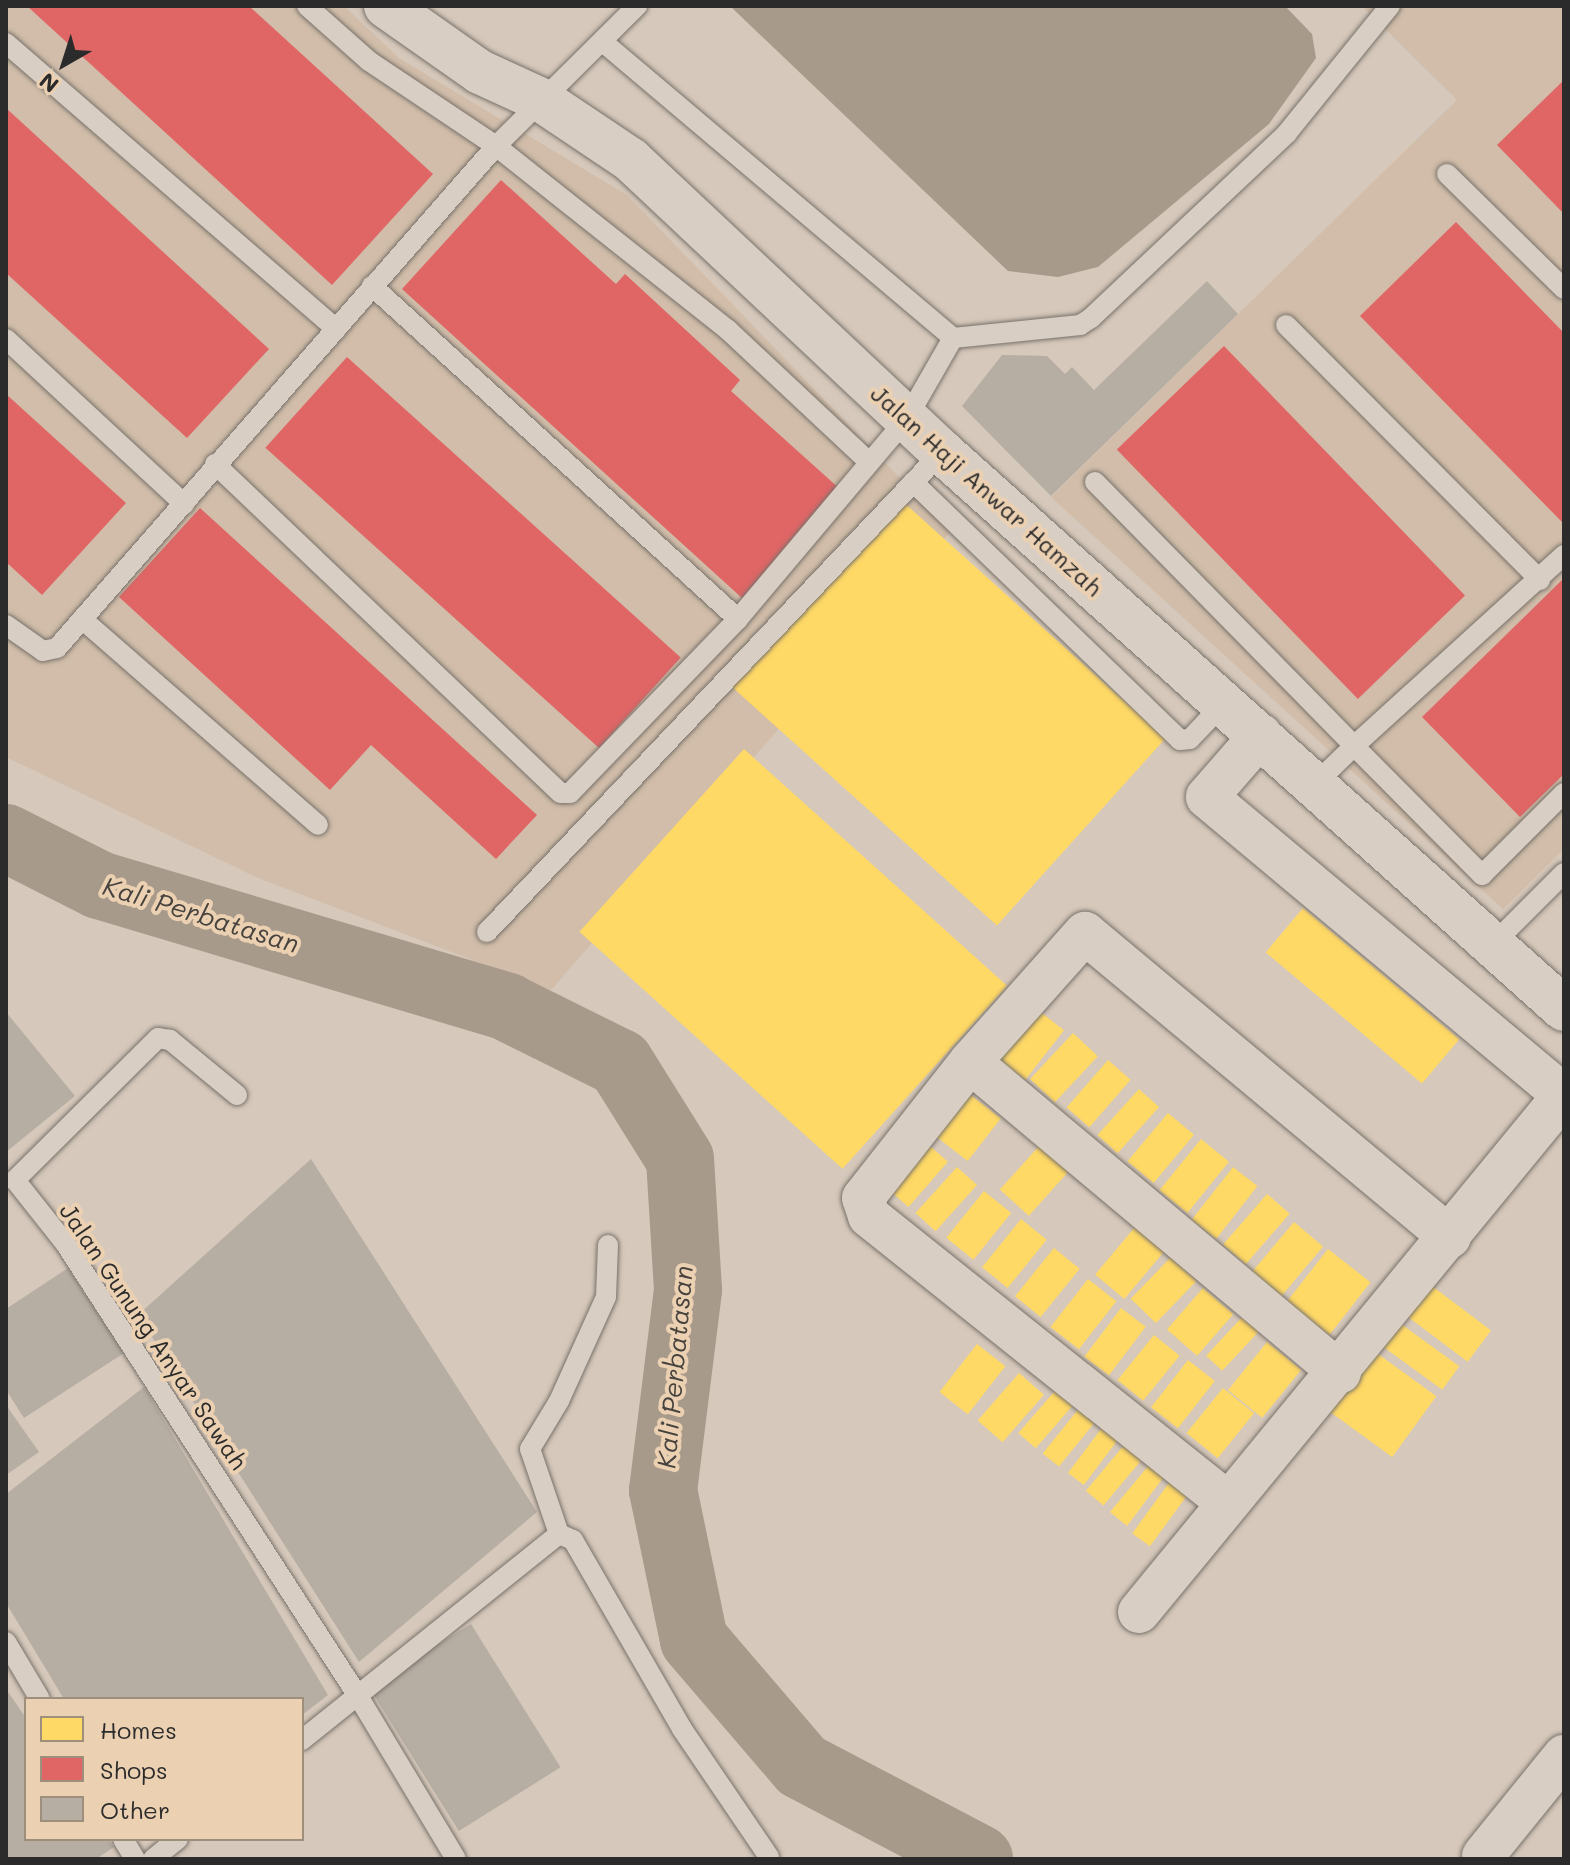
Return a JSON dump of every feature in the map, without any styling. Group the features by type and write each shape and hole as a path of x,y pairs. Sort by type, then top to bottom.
{"street":[{"name":"Jalan Haji Anwar Hamzah","path":"386,6 480,72 543,101 631,160 907,418 928,467 1225,702 1564,1009"},
{"path":"1139,1612 1227,1502 1340,1372 1564,1096 1207,797 1261,735"},
{"path":"1227,1502 869,1216 863,1198 970,1062 1085,933 1450,1237"},
{"path":"970,1062 1340,1372"},
{"path":"1483,1856 1564,1756"}],"lane":[{"path":"307,6 369,61 496,146 728,330 869,462"},
{"path":"6,625 43,651 57,648 496,146 637,6"},
{"path":"603,42 953,338 1080,325 1091,318 1287,133 1390,6"},
{"path":"6,43 336,329"},
{"path":"1447,174 1564,289"},
{"path":"372,286 738,619"},
{"path":"1286,325 1540,580"},
{"path":"215,464 561,793 570,793 738,619 907,418 953,338"},
{"path":"6,339 184,504"},
{"path":"487,932 928,467 1180,740 1190,739 1225,702"},
{"path":"1095,482 1482,875 1564,793"},
{"path":"1316,783 1564,555"},
{"path":"82,619 318,825"},
{"path":"1492,945 1564,873"},
{"name":"Jalan Gunung Anyar Sawah","path":"237,1095 170,1040 158,1038 15,1180 65,1243 358,1696 456,1859"},
{"path":"608,1245 606,1297 559,1401 530,1449 566,1537 682,1729 769,1857"},
{"path":"304,1738 566,1537"},
{"path":"6,1642 39,1697"},
{"path":"124,1841 135,1859"},
{"path":"153,1859 176,1841"}],"shaded area":[{"path":"6,6 344,6 399,58 627,195 951,531 551,990 258,878 6,757"},
{"path":"730,6 1285,6 1312,34 1316,58 1269,124 1098,267 1058,277 1008,271"},
{"path":"1362,6 1564,6 1564,849 1503,909 1051,497 1457,100"}],"building: Homes":[{"path":"901,500 1166,738 997,925 732,687"},
{"path":"744,749 1007,986 842,1169 579,932"},
{"path":"1303,908 1459,1039 1422,1084 1266,952"},
{"path":"1038,1010 1064,1030 1025,1080 999,1060"},
{"path":"1073,1033 1098,1056 1055,1102 1030,1079"},
{"path":"1108,1060 1131,1080 1089,1127 1067,1108"},
{"path":"963,1089 1001,1119 968,1161 930,1132"},
{"path":"1139,1089 1159,1107 1118,1153 1098,1135"},
{"path":"1168,1113 1194,1135 1154,1183 1128,1161"},
{"path":"1201,1139 1229,1162 1187,1213 1159,1190"},
{"path":"923,1140 948,1162 909,1207 884,1185"},
{"path":"1040,1145 1069,1171 1029,1216 1000,1190"},
{"path":"957,1167 977,1185 936,1231 916,1213"},
{"path":"1233,1167 1257,1186 1216,1239 1192,1220"},
{"path":"984,1191 1011,1213 973,1260 946,1238"},
{"path":"1267,1194 1290,1214 1246,1264 1223,1245"},
{"path":"1021,1219 1047,1240 1008,1288 982,1267"},
{"path":"1294,1222 1323,1246 1281,1296 1252,1272"},
{"path":"1135,1227 1164,1251 1124,1299 1095,1274"},
{"path":"1054,1248 1080,1269 1041,1317 1015,1296"},
{"path":"1328,1249 1371,1282 1329,1335 1287,1302"},
{"path":"1171,1257 1196,1281 1156,1323 1131,1299"},
{"path":"1088,1279 1116,1301 1079,1349 1050,1327"},
{"path":"1428,1283 1491,1331 1468,1362 1405,1314"},
{"path":"1203,1288 1233,1314 1197,1356 1167,1330"},
{"path":"1121,1308 1146,1327 1109,1375 1084,1357"},
{"path":"1245,1314 1261,1329 1222,1371 1206,1356"},
{"path":"1397,1321 1459,1366 1442,1390 1380,1344"},
{"path":"1154,1335 1180,1356 1143,1401 1117,1380"},
{"path":"1267,1342 1301,1370 1262,1418 1228,1390"},
{"path":"977,1344 1005,1366 968,1414 939,1392"},
{"path":"1374,1351 1436,1396 1392,1457 1330,1412"},
{"path":"1188,1360 1215,1381 1178,1428 1151,1407"},
{"path":"1019,1373 1044,1395 1003,1442 978,1421"},
{"path":"1061,1384 1078,1399 1036,1448 1018,1433"},
{"path":"1223,1388 1254,1413 1218,1458 1186,1433"},
{"path":"1081,1406 1097,1419 1059,1467 1043,1453"},
{"path":"1104,1425 1120,1437 1084,1485 1068,1473"},
{"path":"1125,1444 1143,1459 1103,1506 1086,1491"},
{"path":"1149,1465 1166,1474 1127,1526 1110,1512"},
{"path":"1171,1480 1189,1493 1150,1546 1132,1533"}],"building: Shops":[{"path":"27,6 249,6 433,174 332,285"},
{"path":"1564,80 1564,214 1497,145"},
{"path":"6,108 269,349 187,438 6,273"},
{"path":"501,180 616,284 625,274 740,380 731,391 841,490 742,598 402,289"},
{"path":"1456,222 1564,333 1562,522 1360,316"},
{"path":"1224,346 1465,596 1358,699 1117,450"},
{"path":"347,357 681,657 599,748 265,448"},
{"path":"6,394 126,503 42,595 6,562"},
{"path":"200,508 537,815 496,859 371,745 330,790 119,597"},
{"path":"1564,578 1564,774 1520,817 1422,717"}],"building: Other":[{"path":"1207,281 1238,314 1051,496 962,406 1002,355 1047,356 1065,374 1072,367 1094,390"},
{"path":"6,1012 75,1096 6,1152"},
{"path":"311,1159 537,1512 359,1662 138,1315"},
{"path":"68,1268 124,1353 24,1418 6,1390 6,1309"},
{"path":"144,1387 328,1695 304,1713 304,1697 63,1697 6,1603 6,1494"},
{"path":"6,1405 39,1452 6,1475"},
{"path":"471,1624 561,1767 459,1831 369,1688"},
{"path":"6,1689 24,1715 24,1841 110,1841 114,1847 96,1859 6,1859"}],"waterway":[{"name":"Kali Perbatasan","path":"6,838 99,885 507,1007 620,1063 680,1159 688,1290 663,1490 694,1640 802,1766 979,1859"}]}
